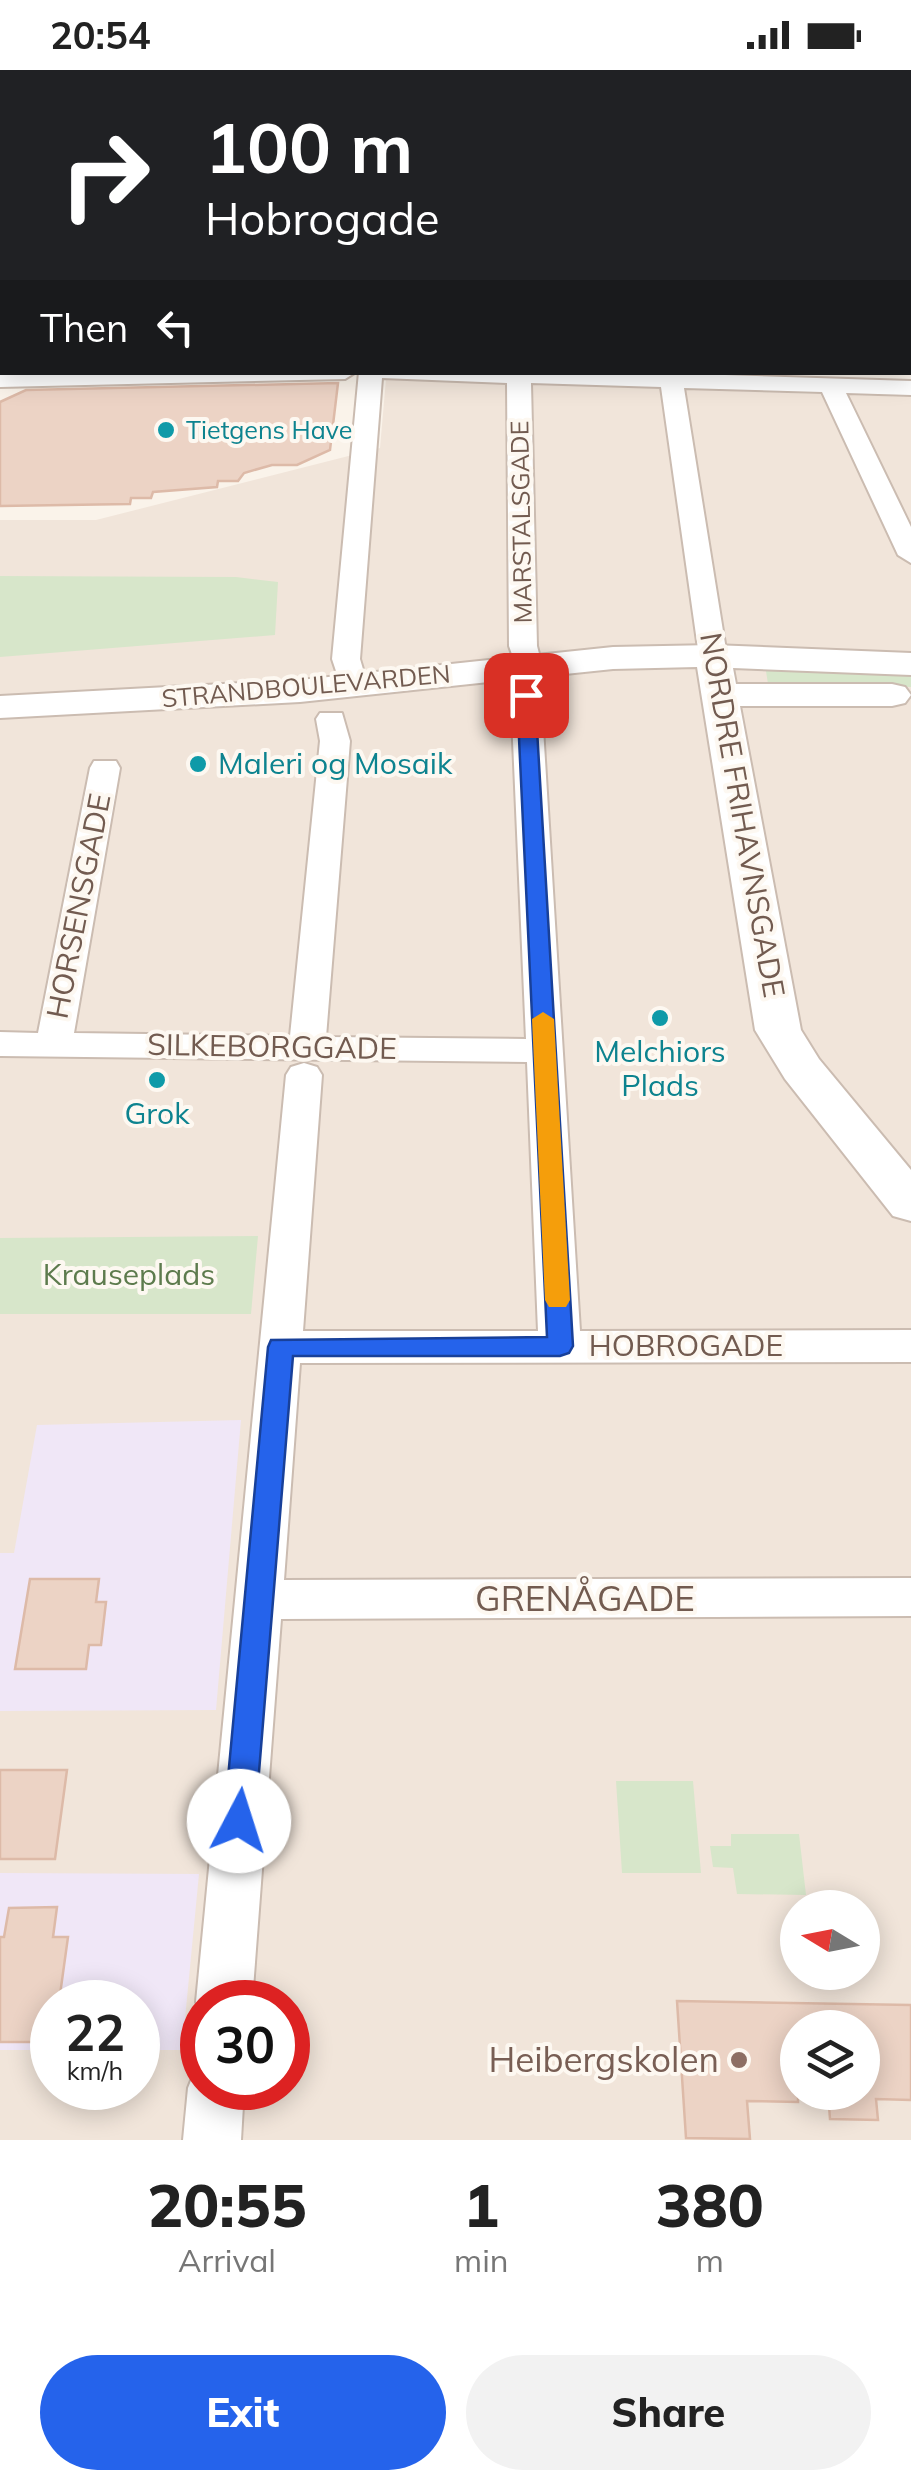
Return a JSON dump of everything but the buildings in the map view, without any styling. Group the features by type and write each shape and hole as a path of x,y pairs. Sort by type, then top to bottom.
{"street":[{"path":"0,380 216,375"},
{"path":"353,686 346,659 371,375"},
{"path":"452,375 911,388"},
{"name":"MARSTALSGADE","path":"519,378 523,646 560,1346"},
{"name":"NORDRE FRIHAVNSGADE","path":"672,383 778,1030 801,1068 911,1204"},
{"path":"831,386 911,555"},
{"path":"881,492 911,490"},
{"name":"STRANDBOULEVARDEN","path":"0,707 353,686 717,676 911,664"},
{"name":"STRANDBOULEVARDEN","path":"717,676 911,695"},
{"path":"226,1980 335,742 331,719"},
{"name":"HORSENSGADE","path":"54,1044 105,768"},
{"name":"SILKEBORGGADE","path":"0,1044 54,1044 305,1062 544,1051"},
{"name":"HOBROGADE","path":"280,1347 911,1346"},
{"name":"GRENÅGADE","path":"258,1600 911,1598"},
{"path":"212,2140 214,2110"}],"shaded area":[{"path":"386,379 911,397 911,2140 0,2140 0,520 96,520 380,448"},
{"path":"241,1420 216,1710 0,1711 0,1553 14,1553 37,1425"},
{"path":"0,1873 199,1874 189,1980 180,1980 180,2050 160,2050 160,1980 30,1980 30,2050 0,2050"}],"green space":[{"path":"0,576 236,577 278,582 275,635 0,657"},
{"path":"911,670 911,687 768,684 766,671"},
{"name":"Krauseplads","path":"258,1236 251,1314 0,1314 0,1238"},
{"path":"616,1781 693,1781 701,1873 622,1873"},
{"path":"731,1834 799,1834 805,1890 780,1890 780,1895 737,1894 733,1868 713,1867 710,1846 731,1846"}],"slow traffic":[{"path":"543,1019 557,1300"}],"place":[{"name":"Tietgens Have","path":"166,430"},
{"name":"Maleri og Mosaik","path":"198,764"},
{"name":"Melchiors Plads","path":"660,1018"},
{"name":"Grok","path":"157,1080"},
{"name":"Heibergskolen","path":"739,2060"}],"route":[{"path":"239,1821 280,1347 560,1346 526,695"}]}
